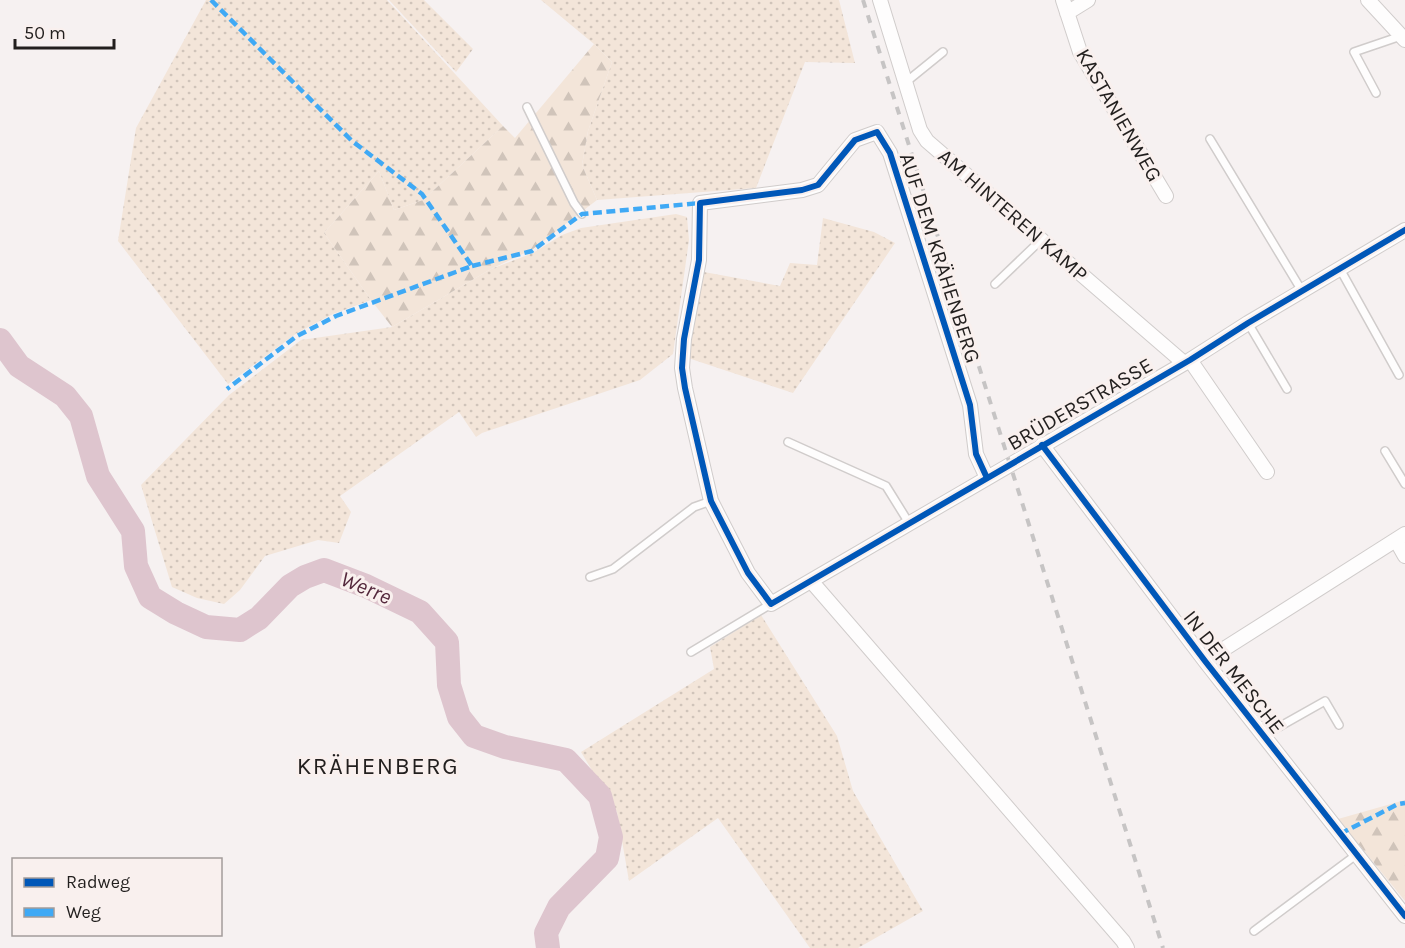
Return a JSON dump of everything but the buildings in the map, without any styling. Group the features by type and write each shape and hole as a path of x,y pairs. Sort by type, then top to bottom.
{"street":[{"name":"AM HINTEREN KAMP","path":"880,0 920,130 927,141 1187,362"},
{"path":"1065,6 1088,0"},
{"path":"1368,0 1403,38"},
{"name":"KASTANIENWEG","path":"1065,6 1080,52 1166,196"},
{"name":"AUF DEM KRÄHENBERG","path":"771,604 748,573 711,501 682,368 684,339 699,260 700,203 802,190 818,184 855,140 877,132 890,153 897,175 970,405 976,454 987,478"},
{"name":"BRÜDERSTRASSE","path":"771,604 1187,362 1248,322 1405,230"},
{"path":"1187,362 1267,471"},
{"name":"IN DER MESCHE","path":"1042,445 1205,661 1405,916"},
{"path":"1205,661 1400,537 1405,556"},
{"path":"812,582 1127,948"}],"lane":[{"path":"1376,93 1354,52 1403,38"},
{"path":"906,82 943,52"},
{"path":"527,107 574,203 582,214"},
{"path":"1210,139 1302,291"},
{"path":"995,284 1042,239"},
{"path":"1340,269 1399,375"},
{"path":"1248,322 1287,389"},
{"path":"788,442 886,486 909,523"},
{"path":"1385,451 1405,484"},
{"path":"590,577 613,569 694,507 711,501"},
{"path":"692,652 771,604"},
{"path":"1263,736 1325,700 1339,725"},
{"path":"1254,931 1356,855"}],"green space":[{"path":"206,0 387,0 503,126 423,200 394,210 379,171 324,233 371,300 333,314 297,333 228,384 118,241 136,128"},
{"path":"389,0 424,0 473,49 456,72"},
{"path":"541,0 839,0 855,63 805,62 756,188 597,200 582,165 588,131 612,62"},
{"path":"594,44 612,62 588,131 582,165 597,200 533,249 491,269 392,327 324,233 379,171 394,210 423,200 503,126 515,138"},
{"path":"676,214 687,217 689,240 673,354 640,380 482,433 476,437 459,412 340,496 351,512 339,543 318,540 265,556 240,590 224,604 197,598 172,587 141,485 229,395 301,340 392,327 491,269 533,253 562,235 581,228"},
{"path":"823,218 874,232 895,243 793,393 688,358 704,272 780,286 790,263 817,265"},
{"path":"761,615 837,736 853,791 923,911 858,948 810,948 718,818 629,881 617,812 581,752 714,669 710,647"},
{"path":"1405,800 1405,901 1338,819"}],"waterway":[{"name":"Werre","path":"0,340 19,366 65,396 81,416 98,476 133,531 136,566 150,597 176,613 206,627 240,630 259,618 290,586 324,570 366,586 420,612 447,642 449,685 459,717 474,736 505,747 566,760 600,796 611,837 607,858 559,907 546,933 548,948"}],"railway":[{"path":"863,0 1163,948"}],"marked path":[{"path":"211,0 352,141 422,194 472,266 336,316 297,336 227,389"},
{"path":"472,266 532,251 582,214 700,203"},
{"path":"1340,834 1398,804 1405,803"}],"cycle path":[{"path":"987,478 976,454 970,405 890,153 877,132 855,140 818,185 802,190 700,203 699,260 684,339 682,368 685,388 711,501 748,573 771,604 1190,360 1405,230"},
{"path":"1042,445 1205,661 1405,916"}],"district":[{"name":"KRÄHENBERG","path":"378,766"}]}
